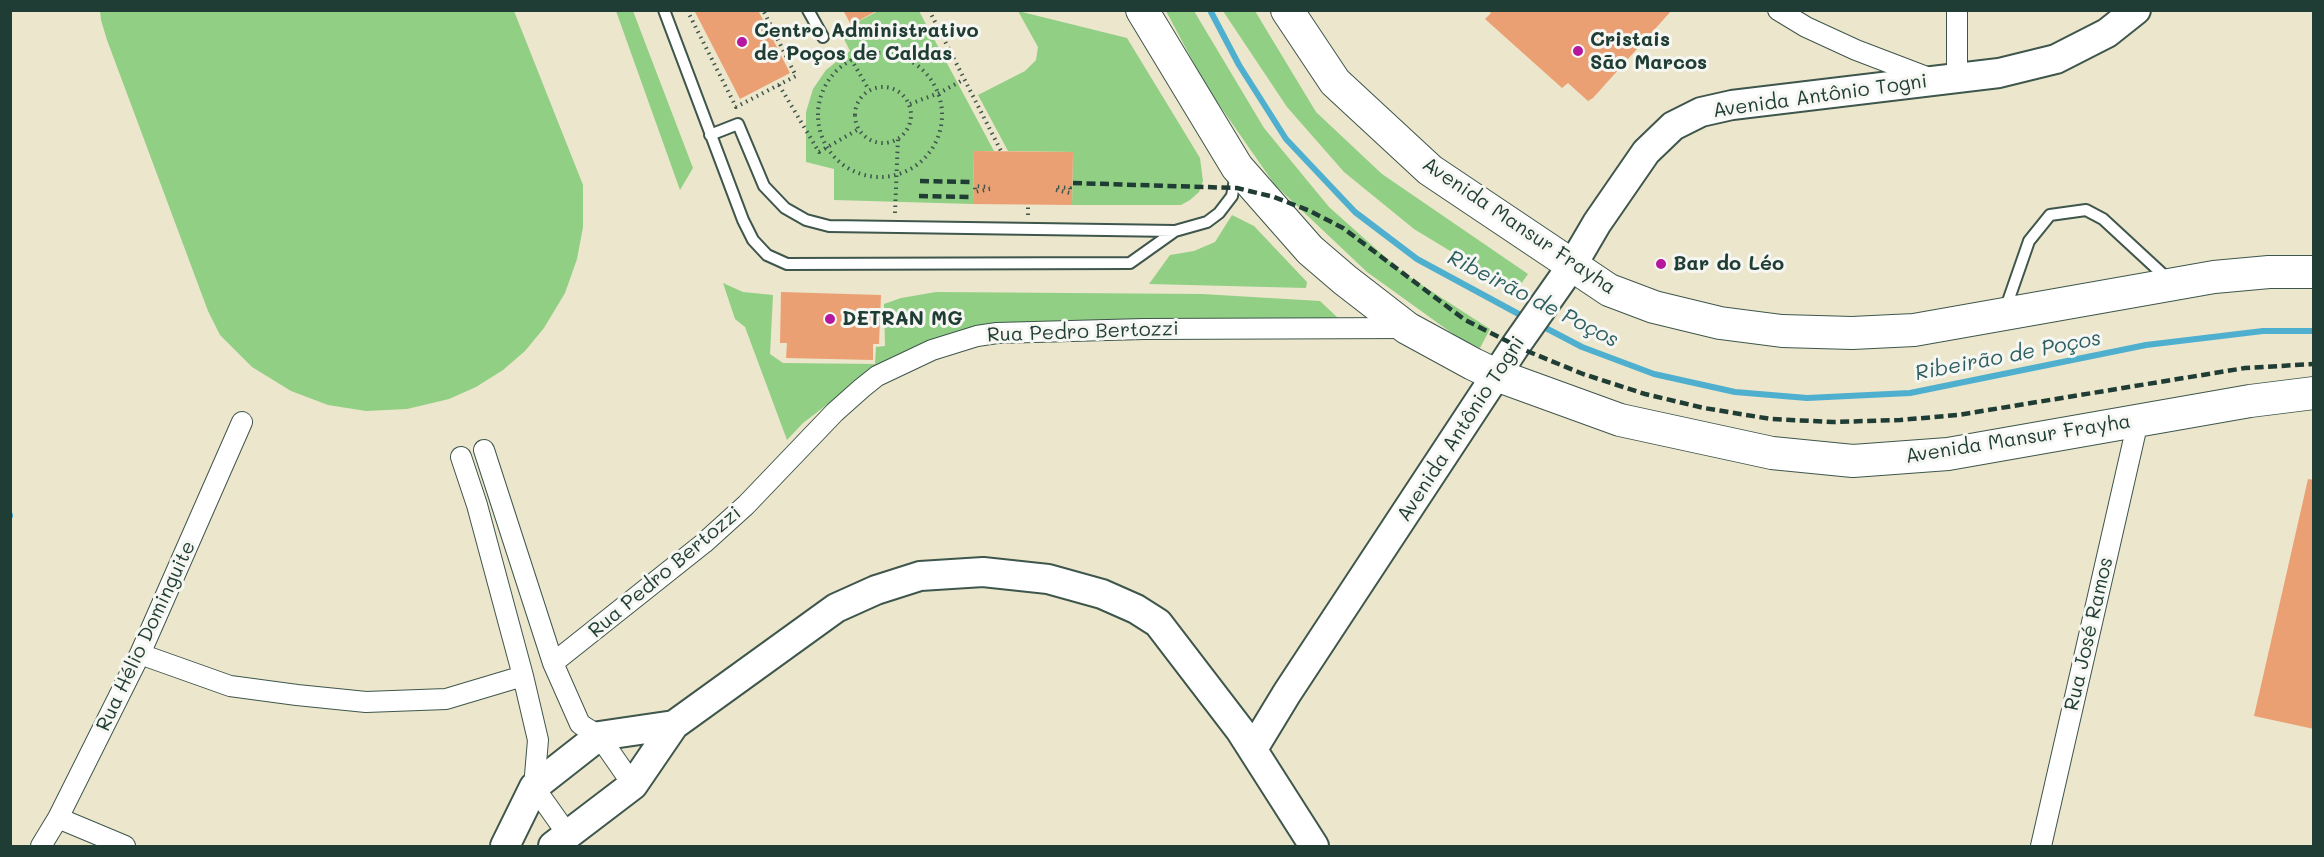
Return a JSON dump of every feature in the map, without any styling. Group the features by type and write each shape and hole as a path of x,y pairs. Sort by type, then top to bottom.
{"main road":[{"name":"Avenida Mansur Frayha","path":"1142,10 1237,167 1310,250 1381,310 1407,328 1496,375 1620,420 1772,453 1853,461 1948,454 2250,401 2313,393"},
{"name":"Avenida Mansur Frayha","path":"1287,10 1335,82 1430,170 1609,290 1654,307 1720,324 1772,330 1852,333 1914,330 2214,277 2269,272 2313,272"}],"street":[{"path":"1778,10 1806,27 1856,50 1947,80 1957,10"},
{"name":"Avenida Antônio Togni","path":"1247,740 1287,693 1514,348 1573,264 1597,223 1647,152 1673,126 1686,118 1732,105 1999,74 2056,59 2107,33 2136,10"},
{"name":"Rua Pedro Bertozzi","path":"553,663 704,543 746,505 835,412 862,388 877,376 932,350 977,336 997,333 1144,329 1407,328"},
{"name":"Rua José Ramos","path":"2041,846 2138,421"},
{"name":"Rua Hélio Dominguite","path":"41,846 58,818 140,654 242,422"},
{"path":"484,450 553,663 580,724 599,736 633,785"},
{"path":"461,457 477,504 523,676 537,740 534,787 505,846"},
{"path":"534,787 560,841 633,785 674,725 836,608 876,590 920,576 983,572 1047,579 1102,594 1158,623 1247,740 1314,846"},
{"path":"140,654 230,686 366,702 446,699 523,676"},
{"path":"534,787 599,736 674,725"},
{"path":"58,818 125,846"}],"lane":[{"path":"664,10 743,220 753,240 767,255 787,264 1130,264 1175,231"},
{"path":"808,10 823,37"},
{"path":"710,135 738,124 764,186 785,208 806,220 829,226 1175,231 1207,222 1220,213 1232,196 1237,167"},
{"path":"2003,315 2029,241 2050,215 2086,210 2103,219 2174,284"}],"path":[{"path":"687,10 736,107 796,76 763,10"},
{"path":"929,10 1000,151"},
{"path":"871,53 893,53 912,61 928,75 939,93 943,114 940,135 930,153 915,167 897,175 877,177 857,173 840,163 827,148 818,129 818,109 822,90 834,72 851,59 871,53"},
{"path":"851,59 869,90"},
{"path":"910,104 939,93 963,80"},
{"path":"779,85 819,152 859,129"},
{"path":"888,87 897,90 910,104 912,114 910,123 906,132 898,138 880,143 864,136 859,129 855,112 862,96 869,90 888,87"},
{"path":"895,227 898,138"}],"green space":[{"path":"100,11 514,11 583,185 583,227 577,259 565,293 544,328 525,351 503,370 476,387 449,399 407,409 366,411 328,405 291,391 252,367 220,335 208,311 107,40"},
{"path":"616,11 633,11 693,168 680,190"},
{"path":"878,11 919,11 994,151 974,151 973,204 834,200 834,169 806,162 806,112 813,89 826,70 850,51 840,31"},
{"path":"1018,11 1127,38 1200,158 1203,181 1199,192 1181,205 1072,205 1073,152 1008,151 978,95 1025,71 1036,60 1038,47"},
{"path":"1166,11 1194,11 1264,128 1329,207 1403,273 1490,329 1480,348 1460,339 1367,272 1275,185 1206,86"},
{"path":"1223,11 1255,11 1316,112 1382,174 1528,274 1516,291 1414,229 1344,172 1287,107"},
{"path":"1232,215 1254,226 1307,282 1306,288 1149,284 1170,255 1194,251 1215,242"},
{"path":"723,283 743,292 773,295 770,354 783,363 875,364 876,347 885,346 884,304 901,298 936,292 1202,294 1320,301 1338,318 1352,327 984,332 875,368 803,423 787,440 745,327 735,319"}],"building":[{"name":"Centro Administrativo de Poços de Caldas","path":"694,10 758,10 790,73 740,99"},
{"path":"843,10 878,10 851,25"},
{"name":"Cristais São Marcos","path":"1488,10 1672,10 1588,101 1568,83 1562,88 1485,19 1491,13"},
{"path":"974,151 1073,152 1072,205 973,204"},
{"name":"DETRAN MG","path":"781,292 881,295 879,344 873,344 873,360 786,358 787,343 780,343"},
{"path":"2308,479 2314,480 2314,729 2254,716"}],"waterway":[{"name":"Ribeirão de Poços","path":"1210,10 1239,65 1286,139 1355,212 1417,259 1526,318"},
{"name":"Ribeirão de Poços","path":"1540,325 1582,347 1654,374 1735,392 1807,398 1910,393 2146,345 2263,331 2314,331"}],"railway":[{"path":"920,181 974,182"},
{"path":"1073,183 1237,188 1274,197 1310,211 1343,228 1465,320 1527,351 1583,374 1645,394 1704,408 1771,419 1833,422 1958,415 2245,368 2314,364"},
{"path":"919,196 973,197"}],"place":[{"name":"Centro Administrativo de Poços de Caldas","path":"742,42"},
{"name":"Cristais São Marcos","path":"1578,51"},
{"name":"Bar do Léo","path":"1661,264"},
{"name":"DETRAN MG","path":"830,319"}]}
